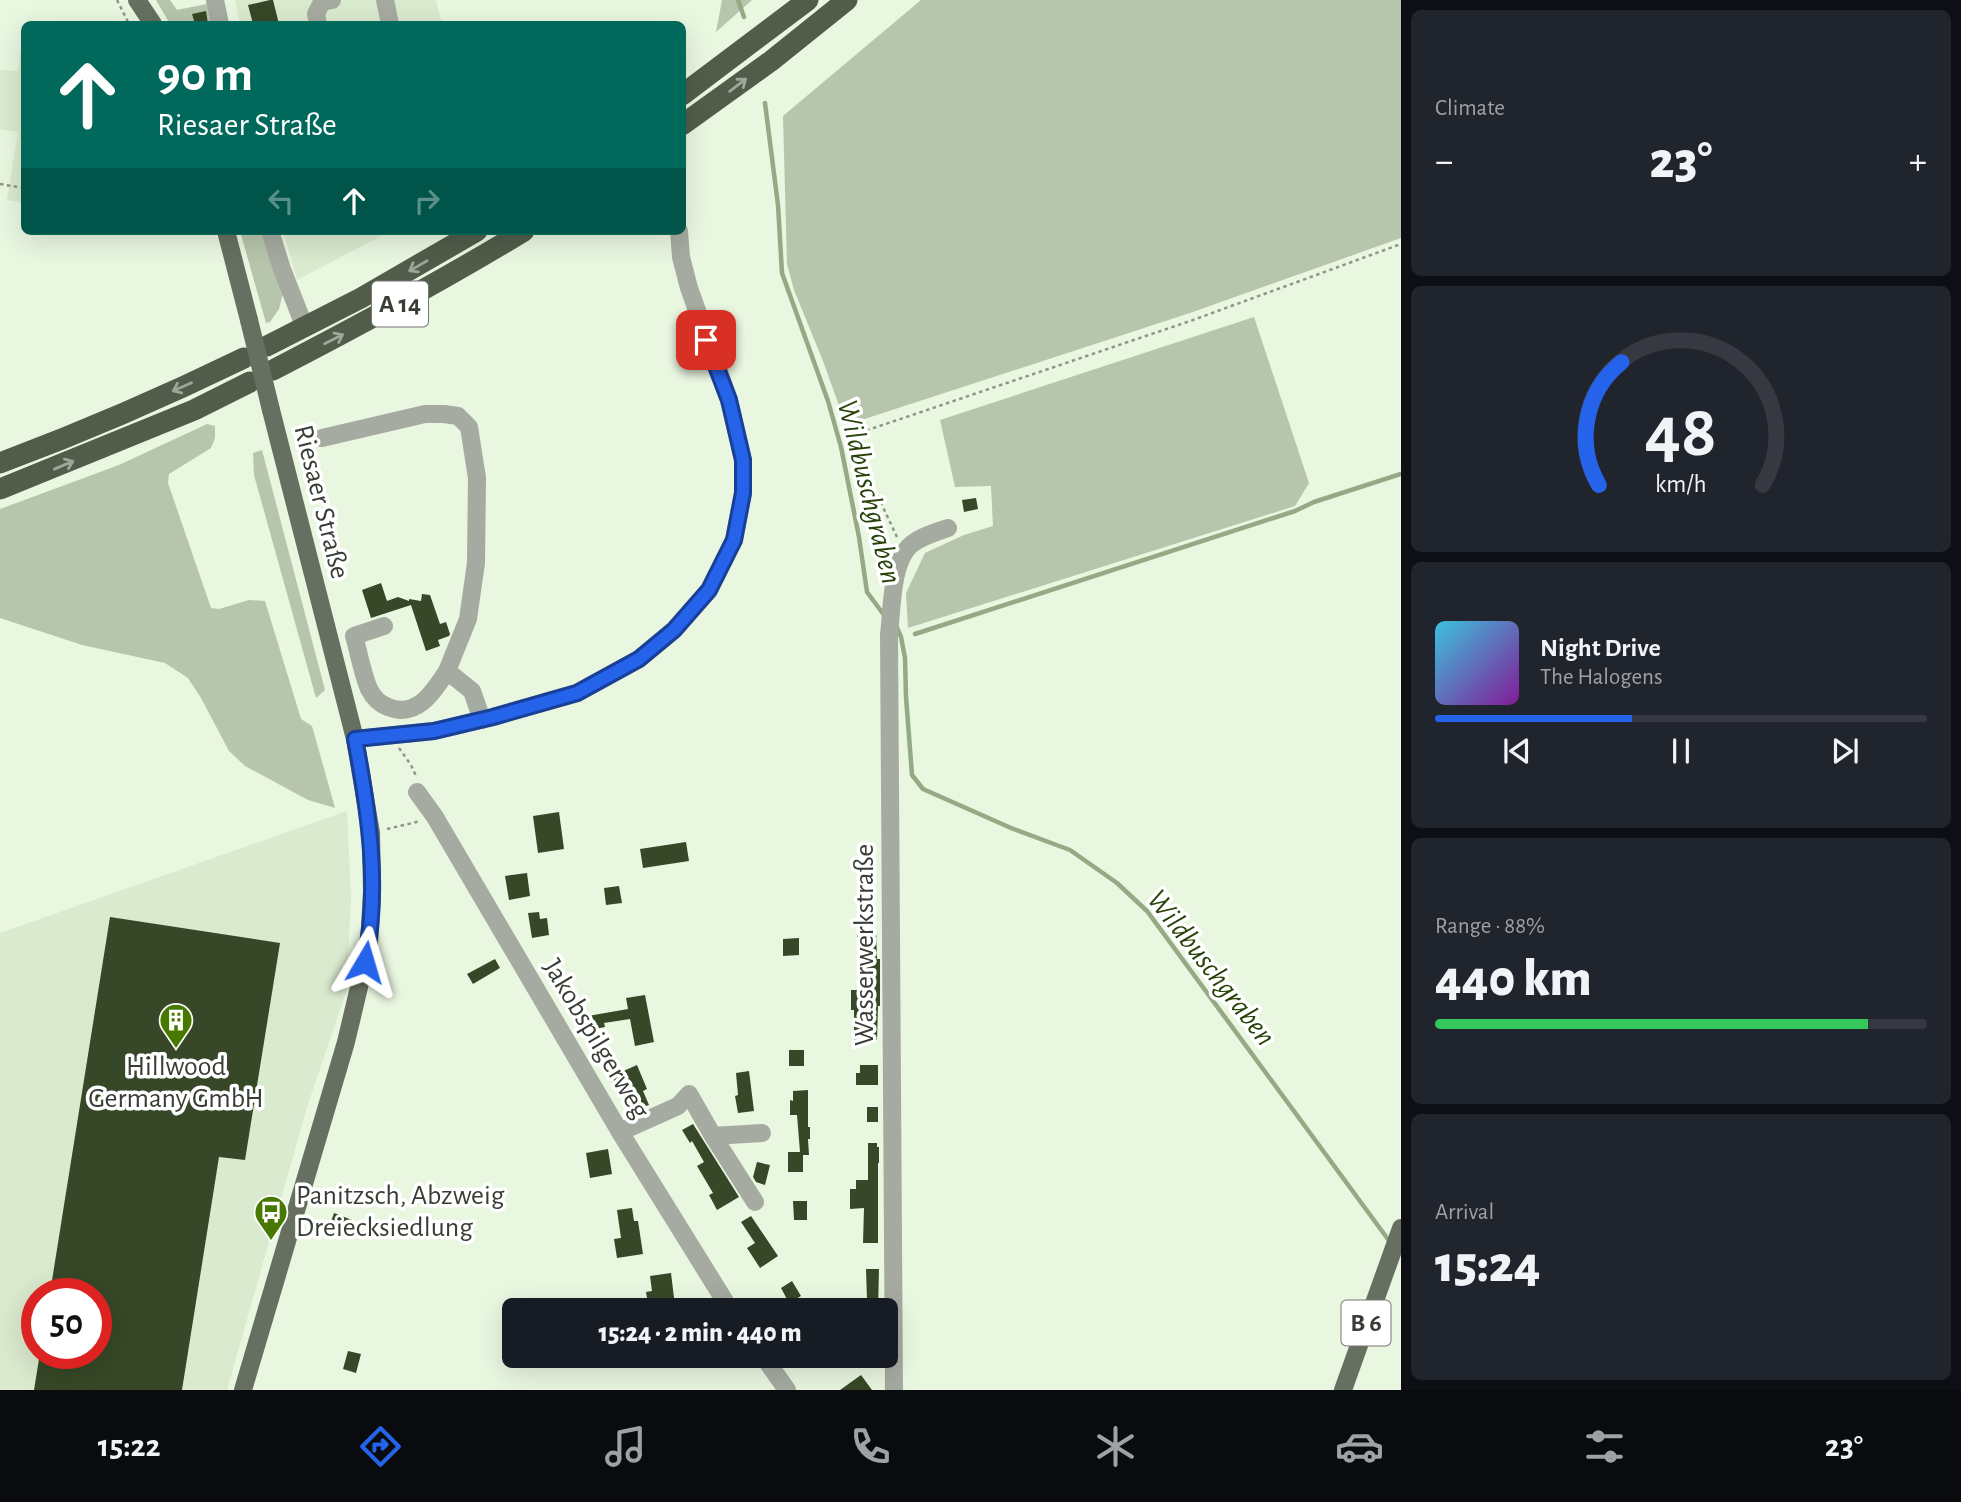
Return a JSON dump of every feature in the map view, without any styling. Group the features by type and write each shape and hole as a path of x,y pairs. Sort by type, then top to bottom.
{"highway":[{"path":"686,91 808,0"},
{"path":"686,122 771,61 847,0"},
{"name":"A 14","path":"267,346 361,298 470,235"},
{"name":"A 14","path":"273,370 445,279 517,235"},
{"path":"0,463 187,385 244,358"},
{"path":"0,489 171,420 250,382"}],"main road":[{"path":"138,0 151,21"},
{"name":"Riesaer Straße","path":"227,235 355,739 371,833 372,892 369,945 346,1042 243,1390"},
{"name":"B 6","path":"1343,1390 1400,1230"}],"street":[{"path":"215,0 219,21"},
{"path":"317,21 316,14 322,2 332,0"},
{"path":"385,0 389,21"},
{"path":"271,235 304,328"},
{"path":"355,739 434,731 577,693 639,659 674,630 709,590 734,540 743,493 743,460 729,400 689,288 681,257 680,235"},
{"path":"322,438 425,414 458,416 469,427 477,478 476,563 468,619 447,671 433,694 420,705 405,710 385,706 369,690 354,636 384,626"},
{"path":"902,554 920,538 948,528"},
{"name":"Wasserwerkstraße","path":"894,1390 890,635 897,570 902,554"},
{"path":"447,671 472,691 482,720"},
{"name":"Jakobspilgerweg","path":"417,792 435,817 620,1132 723,1298"},
{"path":"620,1132 678,1106 689,1094 755,1202"},
{"path":"713,1136 762,1133"},
{"path":"771,1368 787,1390"}],"path":[{"path":"117,0 128,21"},
{"path":"0,184 21,188"},
{"path":"902,554 897,536 874,488 859,433 1193,320 1401,244"},
{"path":"392,735 418,779 417,792"},
{"path":"371,833 435,817"}],"shaded area":[{"path":"156,0 170,0 177,10 207,4 210,21 168,21"},
{"path":"235,0 436,0 441,21 239,21"},
{"path":"722,0 752,0 716,32"},
{"path":"921,0 1401,0 1401,238 1190,313 846,425 794,290 787,264 783,116"},
{"path":"21,48 21,202 7,200 18,132 0,129 0,70 18,71"},
{"path":"241,235 264,235 283,293 279,309 270,322 266,323"},
{"path":"284,235 383,235 297,280"},
{"path":"1254,317 1309,483 1295,506 908,628 906,593 925,553 964,535 993,526 991,486 955,487 940,420"},
{"path":"207,424 215,426 215,438 211,448 169,474 168,483 211,608 219,609 249,600 265,601 301,719 312,726 335,808 308,800 245,766 229,751 188,678 165,663 82,645 0,618 0,509 119,465"},
{"path":"262,450 325,690 316,698 254,475 253,453"},
{"name":"Hillwood Germany GmbH","path":"347,811 351,898 346,993 308,1104 227,1390 0,1390 0,933"}],"building":[{"path":"273,0 278,21 252,21 248,5"},
{"path":"206,11 208,21 194,21 192,14"},
{"path":"976,498 978,509 964,512 962,500"},
{"path":"381,583 387,601 398,597 421,601 422,594 430,595 440,624 446,622 450,634 438,640 440,646 426,651 411,605 371,618 362,590"},
{"path":"559,812 564,849 538,853 533,816"},
{"path":"686,842 689,861 643,868 640,849"},
{"path":"527,873 530,896 509,900 505,876"},
{"path":"619,886 622,903 606,905 604,888"},
{"path":"539,912 540,919 547,918 549,935 532,938 528,913"},
{"name":"Hillwood Germany GmbH","path":"110,917 280,943 245,1160 219,1157 182,1390 34,1390 37,1369 112,1369 112,1278 52,1278"},
{"path":"857,930 876,930 877,959 880,959 877,1040 854,1040 851,990 861,990 862,948 858,948"},
{"path":"799,938 799,955 783,956 783,939"},
{"path":"495,959 500,968 473,984 467,974"},
{"path":"645,995 654,1042 635,1046 630,1019 604,1023 605,1027 590,1030 588,1016 628,1009 626,998"},
{"path":"789,1050 804,1050 804,1066 789,1066"},
{"path":"637,1065 647,1089 643,1091 649,1105 638,1109 632,1096 623,1100 612,1076"},
{"path":"860,1065 878,1065 878,1085 856,1085 856,1073 860,1073"},
{"path":"749,1071 754,1111 738,1113 735,1096 738,1095 736,1073"},
{"path":"808,1090 809,1155 803,1155 803,1172 788,1172 788,1152 800,1152 797,1115 790,1115 790,1100 793,1101 793,1091"},
{"path":"867,1107 878,1107 878,1122 867,1122"},
{"path":"693,1124 739,1197 717,1210 709,1195 713,1193 697,1166 704,1162 682,1130"},
{"path":"868,1143 877,1143 879,1147 878,1243 863,1243 864,1208 850,1209 850,1189 856,1189 856,1180 868,1180"},
{"path":"608,1149 612,1174 590,1178 586,1153"},
{"path":"757,1162 770,1165 765,1185 756,1182 753,1177"},
{"path":"793,1201 807,1201 807,1220 794,1220"},
{"path":"632,1208 634,1221 638,1221 643,1254 617,1258 614,1239 621,1238 617,1210"},
{"path":"334,1213 352,1220 347,1236 328,1230"},
{"path":"751,1216 778,1256 760,1268 747,1248 755,1243 741,1222"},
{"path":"866,1269 879,1269 878,1298 867,1298"},
{"path":"671,1273 674,1298 647,1298 646,1292 652,1291 650,1276"},
{"path":"792,1281 801,1296 786,1298 781,1288"},
{"path":"348,1351 361,1354 356,1373 343,1369"},
{"path":"861,1375 872,1390 840,1390"}],"waterway":[{"name":"Wildbuschgraben","path":"738,0 744,17"},
{"name":"Wildbuschgraben","path":"765,103 778,205 782,273 828,401 841,447 867,592 884,615"},
{"path":"915,634 1401,474"},
{"name":"Wildbuschgraben","path":"896,625 905,658 912,775 923,789 1011,828 1070,850 1117,883 1147,911 1390,1242"}],"place":[{"name":"Hillwood Germany GmbH","path":"176,1050"},
{"name":"Panitzsch, Abzweig Dreiecksiedlung","path":"271,1242"}],"route":[{"path":"365,962 369,945 372,892 371,833 355,739 434,731 577,693 639,659 674,630 709,590 734,540 743,493 743,460 729,400 706,340"}]}
